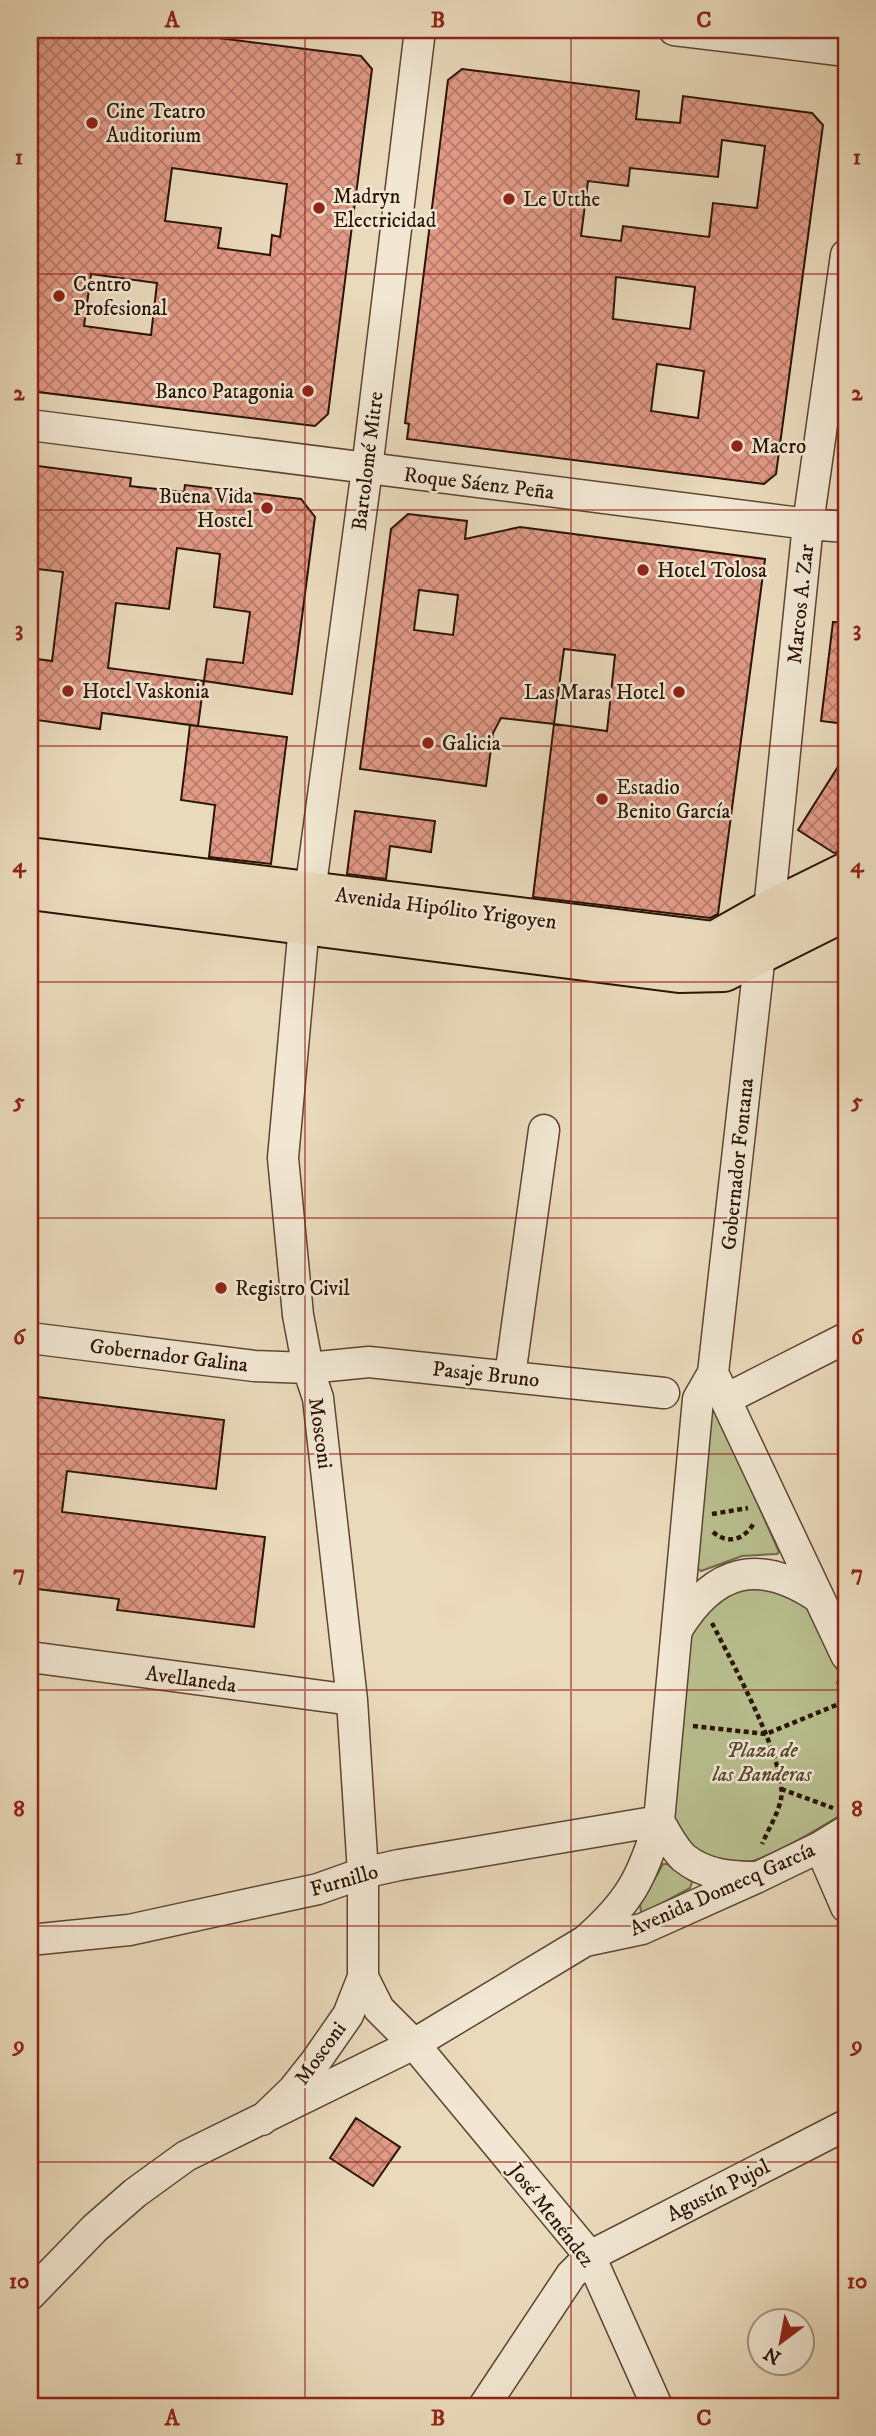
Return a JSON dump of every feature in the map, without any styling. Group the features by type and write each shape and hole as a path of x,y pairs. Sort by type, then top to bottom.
{"main road":[{"name":"Avenida Hipólito Yrigoyen","path":"30,857 680,972 724,972 846,911"},
{"name":"Avenida Hipólito Yrigoyen","path":"30,890 307,908 714,941 846,872"}],"street":[{"name":"Bartolomé Mitre","path":"307,908 366,469 420,30"},
{"path":"674,30 846,51"},
{"name":"Marcos A. Zar","path":"760,954 769,910 808,524 846,255"},
{"name":"Roque Sáenz Peña","path":"30,425 846,527"},
{"name":"Mosconi","path":"262,2120 293,2090 316,2061 348,2015 363,1977 363,1873 352,1700 318,1398 298,1315 283,1158 307,908"},
{"name":"Gobernador Fontana","path":"585,1941 611,1918 626,1900 649,1854 659,1821 698,1399 719,1386 760,954"},
{"path":"510,1377 544,1130"},
{"name":"Gobernador Galina","path":"30,1338 254,1366 309,1368"},
{"path":"841,1665 819,1598 719,1386 846,1338"},
{"name":"Pasaje Bruno","path":"309,1368 369,1362 664,1393"},
{"name":"Gobernador Fontana","path":"677,1630 701,1596 715,1584 733,1577 755,1574 777,1577 799,1584 819,1598"},
{"name":"Avellaneda","path":"30,1657 352,1700"},
{"path":"659,1821 682,1857 703,1869 728,1877 758,1877"},
{"name":"Furnillo","path":"30,1940 129,1930 318,1889 363,1873 659,1821"},
{"name":"Avenida Domecq García","path":"30,2295 95,2228 135,2193 186,2156 414,2044 585,1941 642,1929 820,1847 839,1823"},
{"path":"820,1847 846,1907"},
{"name":"Mosconi","path":"363,1977 379,2009 414,2044"},
{"name":"José Menéndez","path":"414,2044 590,2256 657,2406"},
{"name":"Agustín Pujol","path":"590,2256 846,2125"},
{"path":"484,2406 571,2275 590,2256"}],"path":[{"path":"707,1520 706,1515 755,1507 754,1524 743,1536 735,1539 720,1538 709,1528"},
{"path":"712,1622 766,1734 781,1779 781,1800 758,1853 771,1847"},
{"path":"684,1725 766,1734 846,1700 841,1665"},
{"path":"781,1789 839,1811 839,1823"}],"green space":[{"path":"711,1411 719,1416 779,1552 742,1556 701,1571 697,1568"},
{"name":"Plaza de las Banderas","path":"766,1584 807,1607 846,1687 846,1812 772,1853 742,1864 728,1865 690,1844 674,1820 690,1636 693,1623 732,1587"},
{"path":"663,1864 667,1864 692,1882 690,1888 644,1913 641,1912 640,1905"}],"building":[{"path":"30,30 155,30 361,56 372,69 328,414 315,426 30,391","holes":["172,168 287,184 280,237 272,235 270,255 218,248 221,228 165,221","91,274 157,283 151,335 84,326"]},
{"path":"462,69 639,91 636,119 680,123 683,96 812,113 823,125 776,474 764,484 407,439 409,424 405,423 448,80","holes":["722,140 765,146 757,208 713,203 709,237 623,226 621,241 581,236 588,181 628,186 630,168 718,177","616,277 695,287 690,329 613,319","657,364 704,371 698,418 651,411"]},
{"path":"30,465 131,478 130,486 184,492 185,485 301,499 315,517 292,694 204,681 198,726 102,713 100,729 30,719 30,658 52,661 63,572 30,568","holes":["177,548 220,554 214,607 250,612 243,663 207,659 204,681 108,668 116,603 169,609"]},
{"path":"408,514 467,521 465,539 520,527 765,559 718,914 710,918 533,897 554,724 501,718 493,733 486,786 360,769 391,529","holes":["419,590 458,595 453,635 414,630","564,649 615,655 607,731 554,724"]},
{"path":"833,622 846,623 846,724 821,721"},
{"path":"190,725 287,737 271,864 209,857 215,805 181,800"},
{"path":"846,754 846,850 834,853 798,830"},
{"path":"355,811 435,821 431,852 390,846 386,879 347,874"},
{"path":"30,1396 224,1420 216,1489 67,1471 62,1512 265,1537 254,1627 117,1610 119,1599 30,1588"},
{"path":"356,2118 400,2147 373,2186 330,2158"}],"place":[{"name":"Cine Teatro Auditorium","path":"92,123"},
{"name":"Le Utthe","path":"509,199"},
{"name":"Madryn Electricidad","path":"319,208"},
{"name":"Centro Profesional","path":"59,296"},
{"name":"Banco Patagonia","path":"308,391"},
{"name":"Macro","path":"737,446"},
{"name":"Buena Vida Hostel","path":"267,508"},
{"name":"Hotel Tolosa","path":"643,570"},
{"name":"Hotel Vaskonia","path":"68,691"},
{"name":"Las Maras Hotel","path":"679,692"},
{"name":"Galicia","path":"428,743"},
{"name":"Estadio Benito García","path":"602,799"},
{"name":"Registro Civil","path":"221,1288"}]}
